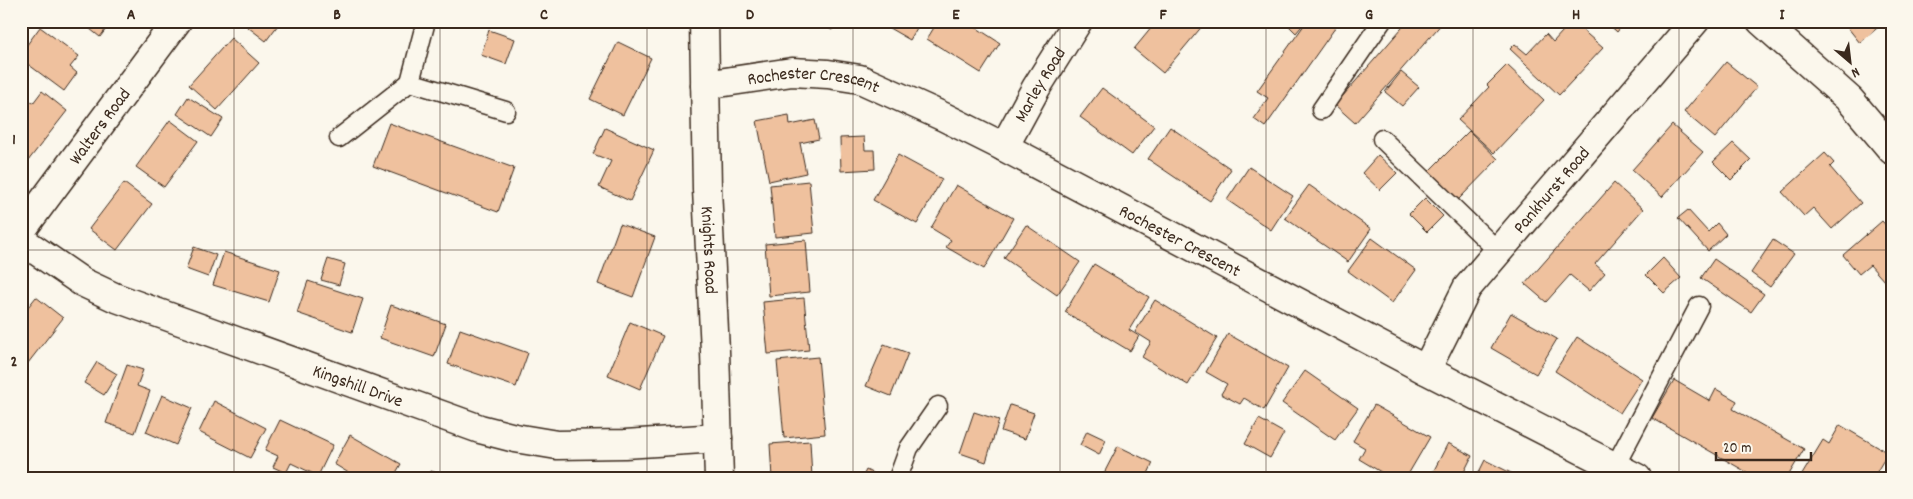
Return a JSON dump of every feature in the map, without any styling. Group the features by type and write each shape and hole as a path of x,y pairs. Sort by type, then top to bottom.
{"street":[{"name":"Walters Road","path":"21,231 178,21"},
{"name":"Knights Road","path":"704,21 707,188 719,478"},
{"name":"Marley Road","path":"1004,147 1036,88 1078,21"},
{"name":"Pankhurst Road","path":"1426,370 1467,288 1695,21"},
{"path":"1761,21 1850,100 1892,150"},
{"name":"Rochester Crescent","path":"705,85 792,72 828,74 860,79 944,117 1004,147 1426,370 1626,472"},
{"name":"Kingshill Drive","path":"21,240 82,282 114,297 480,429 515,438 558,444 625,444 718,438"}],"lane":[{"path":"339,138 410,82 426,21"},
{"path":"1321,110 1382,21"},
{"path":"410,82 506,111"},
{"path":"1382,139 1498,251"},
{"path":"1626,472 1699,306"},
{"path":"898,478 910,448 938,406"}],"building":[{"path":"80,21 112,21 100,37"},
{"path":"240,21 281,21 266,41"},
{"path":"815,21 837,21 832,30"},
{"path":"877,21 921,21 910,40"},
{"path":"938,21 966,21 1000,43 981,73 927,39"},
{"path":"1157,21 1201,21 1204,24 1163,73 1134,49"},
{"path":"1284,21 1306,21 1296,33"},
{"path":"1307,21 1340,21 1265,127 1254,119 1268,98 1257,91"},
{"path":"1408,21 1444,21 1355,123 1335,105"},
{"path":"1572,21 1603,48 1559,95 1510,49 1515,44 1527,54 1546,34 1553,42"},
{"path":"1605,21 1626,21 1617,32"},
{"path":"1856,21 1884,22 1860,43 1848,28"},
{"path":"40,27 79,56 70,67 77,73 64,91 21,59 21,53"},
{"path":"489,30 515,39 506,64 481,55"},
{"path":"231,38 259,63 217,110 189,85"},
{"path":"618,42 651,58 623,115 590,99"},
{"path":"1726,62 1757,87 1715,138 1684,112"},
{"path":"1507,65 1544,100 1494,153 1458,120 1489,87 1487,85"},
{"path":"1401,72 1419,87 1402,106 1385,92"},
{"path":"1102,88 1154,126 1132,155 1080,117"},
{"path":"42,91 67,111 24,166 21,164 21,94 33,103"},
{"path":"188,97 223,119 211,137 177,114"},
{"path":"789,115 790,125 815,120 819,139 800,143 806,173 769,181 757,121"},
{"path":"170,120 198,141 164,187 136,167"},
{"path":"389,123 514,168 498,212 373,166"},
{"path":"1672,125 1703,152 1662,197 1632,170"},
{"path":"1170,127 1231,169 1210,201 1148,159"},
{"path":"605,128 654,150 630,201 599,187 611,161 593,154"},
{"path":"1469,131 1498,159 1458,200 1429,171"},
{"path":"864,137 865,150 874,150 875,169 841,171 840,138"},
{"path":"1733,143 1751,160 1731,180 1713,162"},
{"path":"1825,153 1834,163 1830,167 1861,203 1832,229 1813,208 1804,216 1782,192"},
{"path":"898,155 942,179 917,224 873,200"},
{"path":"1378,155 1397,173 1380,190 1362,173"},
{"path":"1249,167 1293,196 1271,230 1227,200"},
{"path":"809,181 814,233 775,237 770,185"},
{"path":"124,183 152,204 117,250 89,229"},
{"path":"1614,183 1643,209 1595,264 1605,273 1589,291 1570,275 1546,302 1525,284"},
{"path":"956,185 1013,218 984,269 946,247 951,240 931,228"},
{"path":"1309,185 1371,229 1348,262 1285,218"},
{"path":"1425,198 1443,216 1427,232 1409,214"},
{"path":"1688,210 1708,232 1717,223 1726,234 1708,251 1678,218"},
{"path":"1882,221 1892,232 1892,290 1870,265 1859,274 1843,255"},
{"path":"620,224 655,237 633,297 598,284"},
{"path":"1026,225 1080,262 1057,295 1004,258"},
{"path":"1372,238 1416,270 1392,303 1348,271"},
{"path":"806,240 810,292 769,296 765,244"},
{"path":"1773,240 1794,254 1770,287 1751,273"},
{"path":"194,247 216,255 208,277 186,269"},
{"path":"224,252 280,270 269,302 213,285"},
{"path":"1663,258 1681,278 1664,293 1646,275"},
{"path":"328,259 345,264 339,285 321,280"},
{"path":"1714,259 1764,294 1751,312 1701,278"},
{"path":"1094,264 1149,297 1129,330 1139,336 1130,351 1065,312"},
{"path":"308,281 363,299 352,332 297,313"},
{"path":"36,297 63,318 21,372 21,316"},
{"path":"804,298 809,350 768,354 763,302"},
{"path":"1155,300 1217,338 1188,385 1142,357 1151,342 1135,332"},
{"path":"391,305 446,324 434,357 380,338"},
{"path":"1511,313 1557,339 1536,374 1491,348"},
{"path":"630,322 663,336 640,389 608,375"},
{"path":"460,329 528,353 516,387 448,364"},
{"path":"1228,334 1288,368 1264,410 1244,398 1240,404 1221,394 1227,384 1206,372"},
{"path":"1577,337 1642,379 1620,413 1555,371"},
{"path":"884,344 908,353 891,396 866,386"},
{"path":"818,357 825,434 784,438 777,361"},
{"path":"97,362 117,374 104,395 84,383"},
{"path":"127,365 143,370 137,386 150,391 135,433 106,423"},
{"path":"1305,371 1358,408 1335,440 1282,403"},
{"path":"1674,380 1710,401 1716,389 1737,401 1733,409 1804,449 1787,478 1757,478 1652,418"},
{"path":"162,395 192,408 176,445 146,432"},
{"path":"214,401 266,428 250,458 199,432"},
{"path":"1010,405 1034,413 1025,439 1001,431"},
{"path":"1374,405 1430,437 1406,478 1391,478 1359,459 1365,448 1353,441"},
{"path":"974,412 999,420 986,462 960,453"},
{"path":"1259,419 1284,433 1270,458 1245,444"},
{"path":"280,420 333,445 318,476 291,463 286,473 273,467 278,456 265,450"},
{"path":"1840,425 1888,453 1873,478 1800,478 1823,440 1829,444"},
{"path":"1087,431 1106,440 1099,455 1080,445"},
{"path":"350,435 401,464 393,478 357,478 334,464"},
{"path":"810,441 812,478 772,478 770,444"},
{"path":"1448,443 1472,456 1461,478 1430,478"},
{"path":"1118,446 1153,463 1146,478 1102,477"},
{"path":"1485,460 1515,475 1514,478 1476,478"},
{"path":"1891,464 1892,478 1883,478"},
{"path":"866,470 882,478 862,478"},
{"path":"431,471 452,478 428,478"}]}
